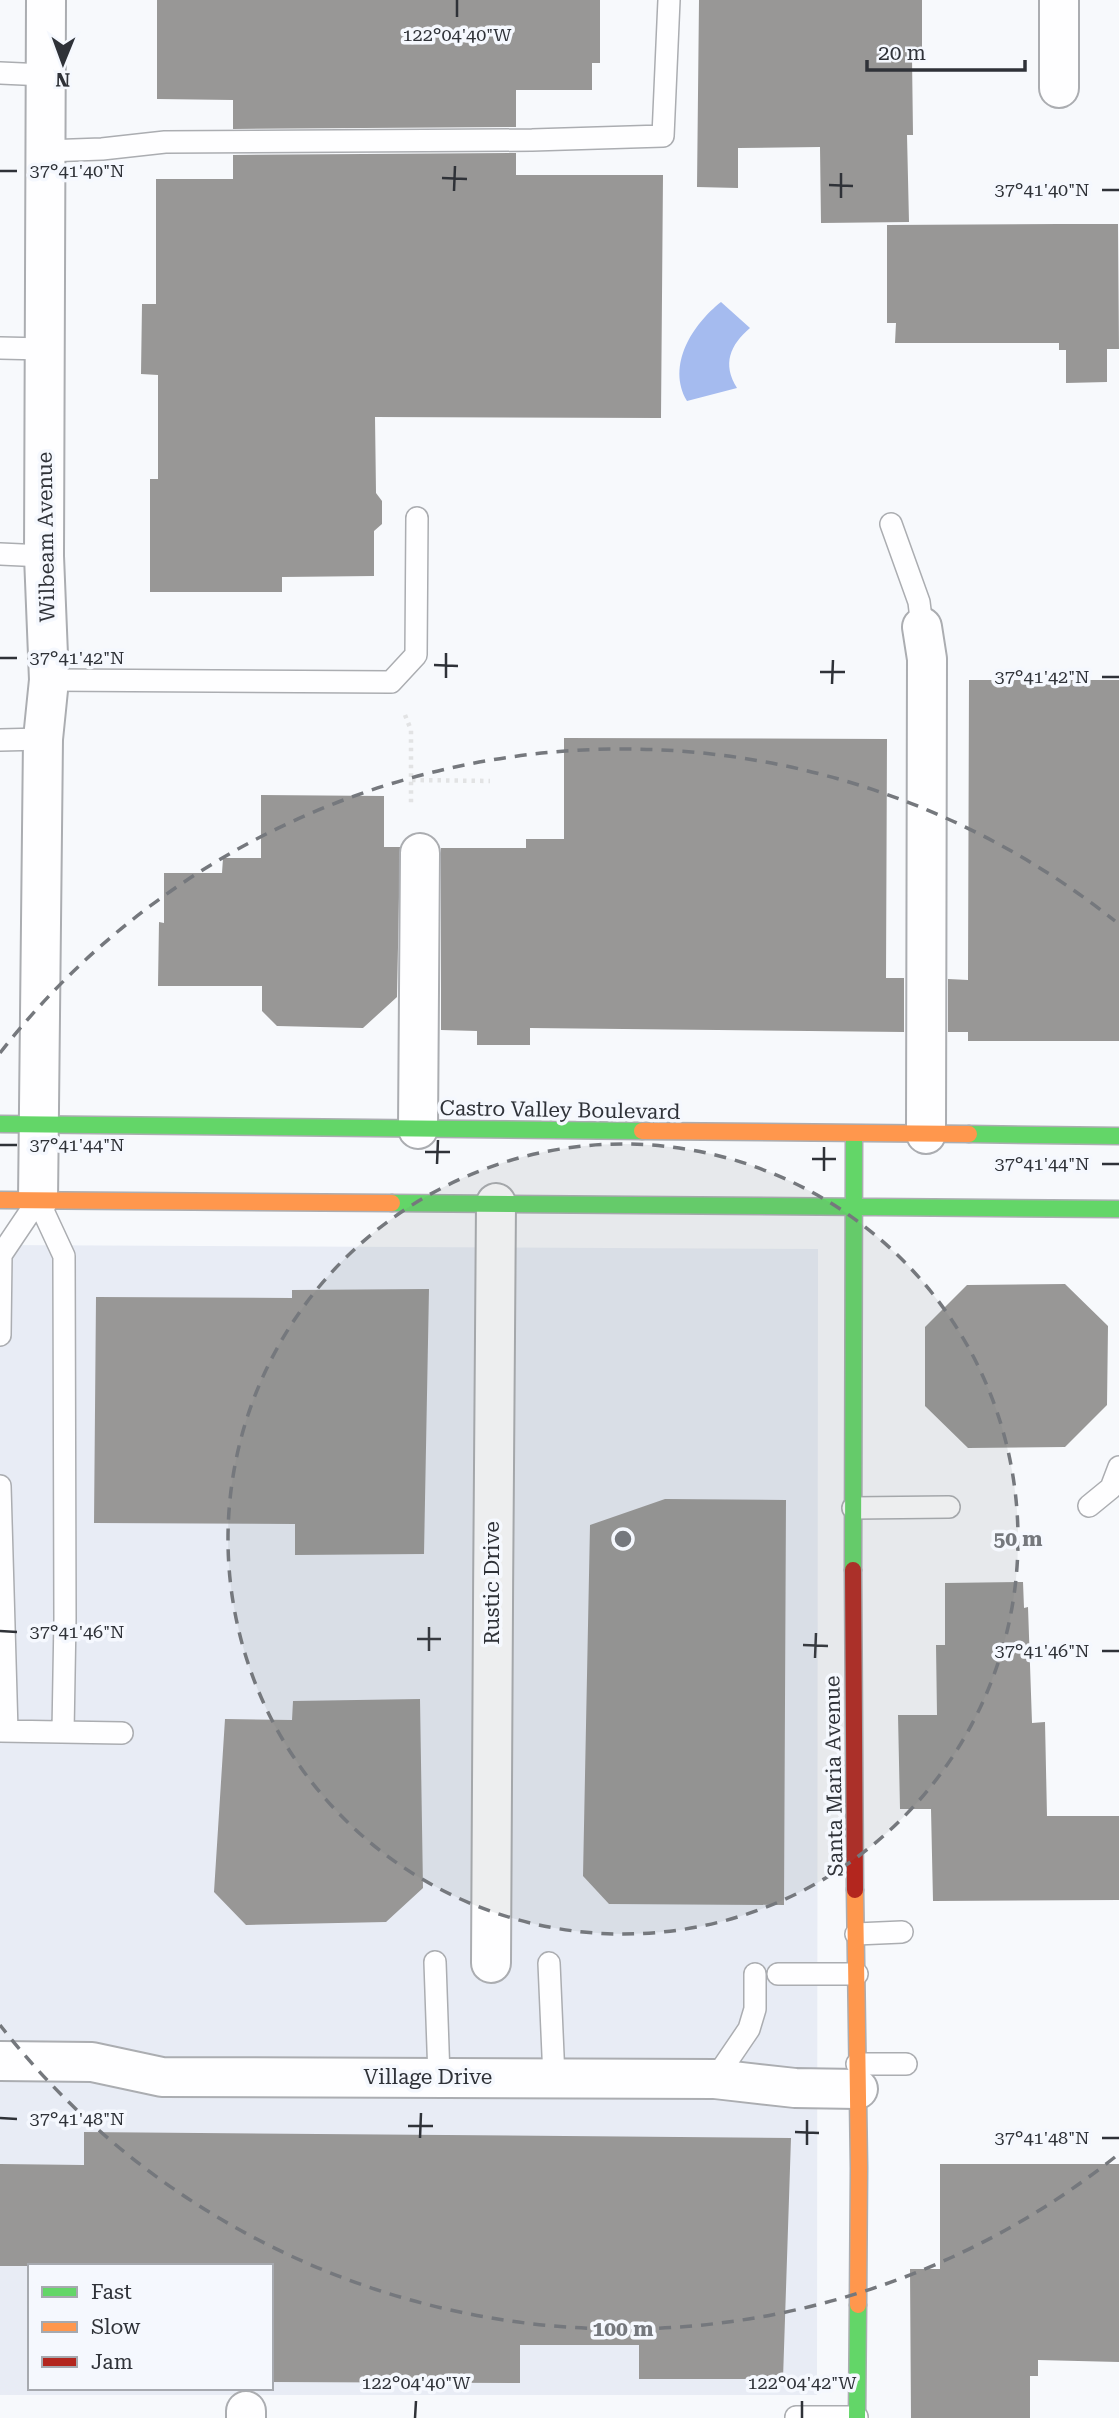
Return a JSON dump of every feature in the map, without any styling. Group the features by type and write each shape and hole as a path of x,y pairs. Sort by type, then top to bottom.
{"main road":[{"name":"Castro Valley Boulevard","path":"0,1124 1119,1136"},
{"name":"Santa Maria Avenue","path":"854,1133 852,1208 857,2417"},
{"path":"0,1200 1119,1209"}],"street":[{"name":"Wilbeam Avenue","path":"38,1200 43,739 49,680 44,556 46,0"},
{"path":"1059,0 1059,88"},
{"path":"922,627 927,659 926,1134"},
{"path":"418,1129 420,852"},
{"name":"Rustic Drive","path":"491,1963 494,1736 491,1615 496,1203"},
{"name":"Village Drive","path":"0,2060 92,2062 162,2077 715,2080 795,2088 857,2077"}],"lane":[{"path":"46,151 102,149 165,142 532,140 663,136 669,0"},
{"path":"0,73 45,75"},
{"path":"0,348 45,349"},
{"path":"49,680 391,682 416,655 417,518"},
{"path":"891,524 919,602 922,627"},
{"path":"0,554 44,556"},
{"path":"0,740 43,739"},
{"path":"0,1335 1,1255 38,1200"},
{"path":"38,1200 64,1256 63,1731"},
{"path":"1089,1506 1111,1488 1119,1467"},
{"path":"0,1486 4,1731 122,1733"},
{"path":"853,1508 949,1507"},
{"path":"856,1934 902,1932"},
{"path":"435,1962 439,2077"},
{"path":"549,1964 554,2078"},
{"path":"715,2080 750,2029 755,2009 755,1974"},
{"path":"778,1974 857,1974"},
{"path":"857,2077 906,2064"},
{"path":"796,2417 857,2417"}],"path":[{"path":"391,682 411,730 411,829 420,852"},
{"path":"412,780 490,781"}],"shaded area":[{"path":"0,1245 818,1249 817,2395 0,2395"}],"water":[{"path":"721,302 750,328 737,341 730,355 730,371 737,388 687,401 681,387 681,360 692,334"}],"building":[{"path":"157,0 600,0 600,63 592,63 592,90 516,90 516,127 233,129 233,100 157,99"},
{"path":"699,0 922,0 922,57 912,57 913,135 907,135 909,222 821,223 820,147 738,148 738,188 697,187"},
{"path":"516,153 516,175 663,175 661,418 375,417 376,493 382,501 382,524 374,531 374,576 282,577 282,592 150,592 150,479 158,479 158,375 141,374 142,304 156,304 156,179 233,179 233,155"},
{"path":"1118,224 1119,349 1107,349 1107,382 1066,383 1066,350 1059,350 1059,343 895,343 896,323 887,323 887,225"},
{"path":"969,680 1119,680 1119,1041 968,1041 968,1032 948,1032 948,979 968,980"},
{"path":"564,738 887,739 886,978 904,978 904,1032 530,1028 530,1045 477,1045 477,1031 441,1030 441,848 526,848 526,839 564,839"},
{"path":"261,795 384,796 384,847 400,847 397,997 363,1028 277,1026 262,1011 262,986 158,986 159,922 164,923 164,873 222,873 223,858 261,858"},
{"path":"1065,1284 1108,1326 1107,1405 1065,1447 968,1448 925,1406 925,1327 967,1285"},
{"path":"429,1289 424,1554 295,1555 295,1524 94,1523 96,1297 292,1298 292,1290"},
{"path":"665,1499 786,1500 784,1905 609,1904 583,1876 590,1525"},
{"path":"1023,1582 1024,1608 1028,1607 1032,1723 1045,1722 1047,1816 1119,1816 1119,1900 933,1901 931,1809 900,1809 898,1715 937,1715 936,1645 945,1645 945,1583"},
{"path":"420,1699 423,1888 386,1922 246,1925 214,1892 225,1719 292,1720 293,1701"},
{"path":"84,2132 791,2138 783,2379 639,2379 639,2345 520,2345 520,2383 273,2382 273,2264 0,2266 0,2164 84,2165"},
{"path":"940,2164 1119,2164 1119,2362 1038,2360 1038,2376 1030,2376 1030,2418 911,2418 910,2269 940,2269"}],"traffic: fast":[{"path":"0,1124 642,1131"},
{"path":"853,1570 854,1134"},
{"path":"969,1134 1119,1136"},
{"path":"392,1203 1119,1209"},
{"path":"857,2418 858,2305"}],"traffic: slow":[{"path":"642,1131 969,1134"},
{"path":"0,1200 392,1203"},
{"path":"855,1890 858,2305"}],"traffic: jam":[{"path":"853,1570 855,1890"}]}
